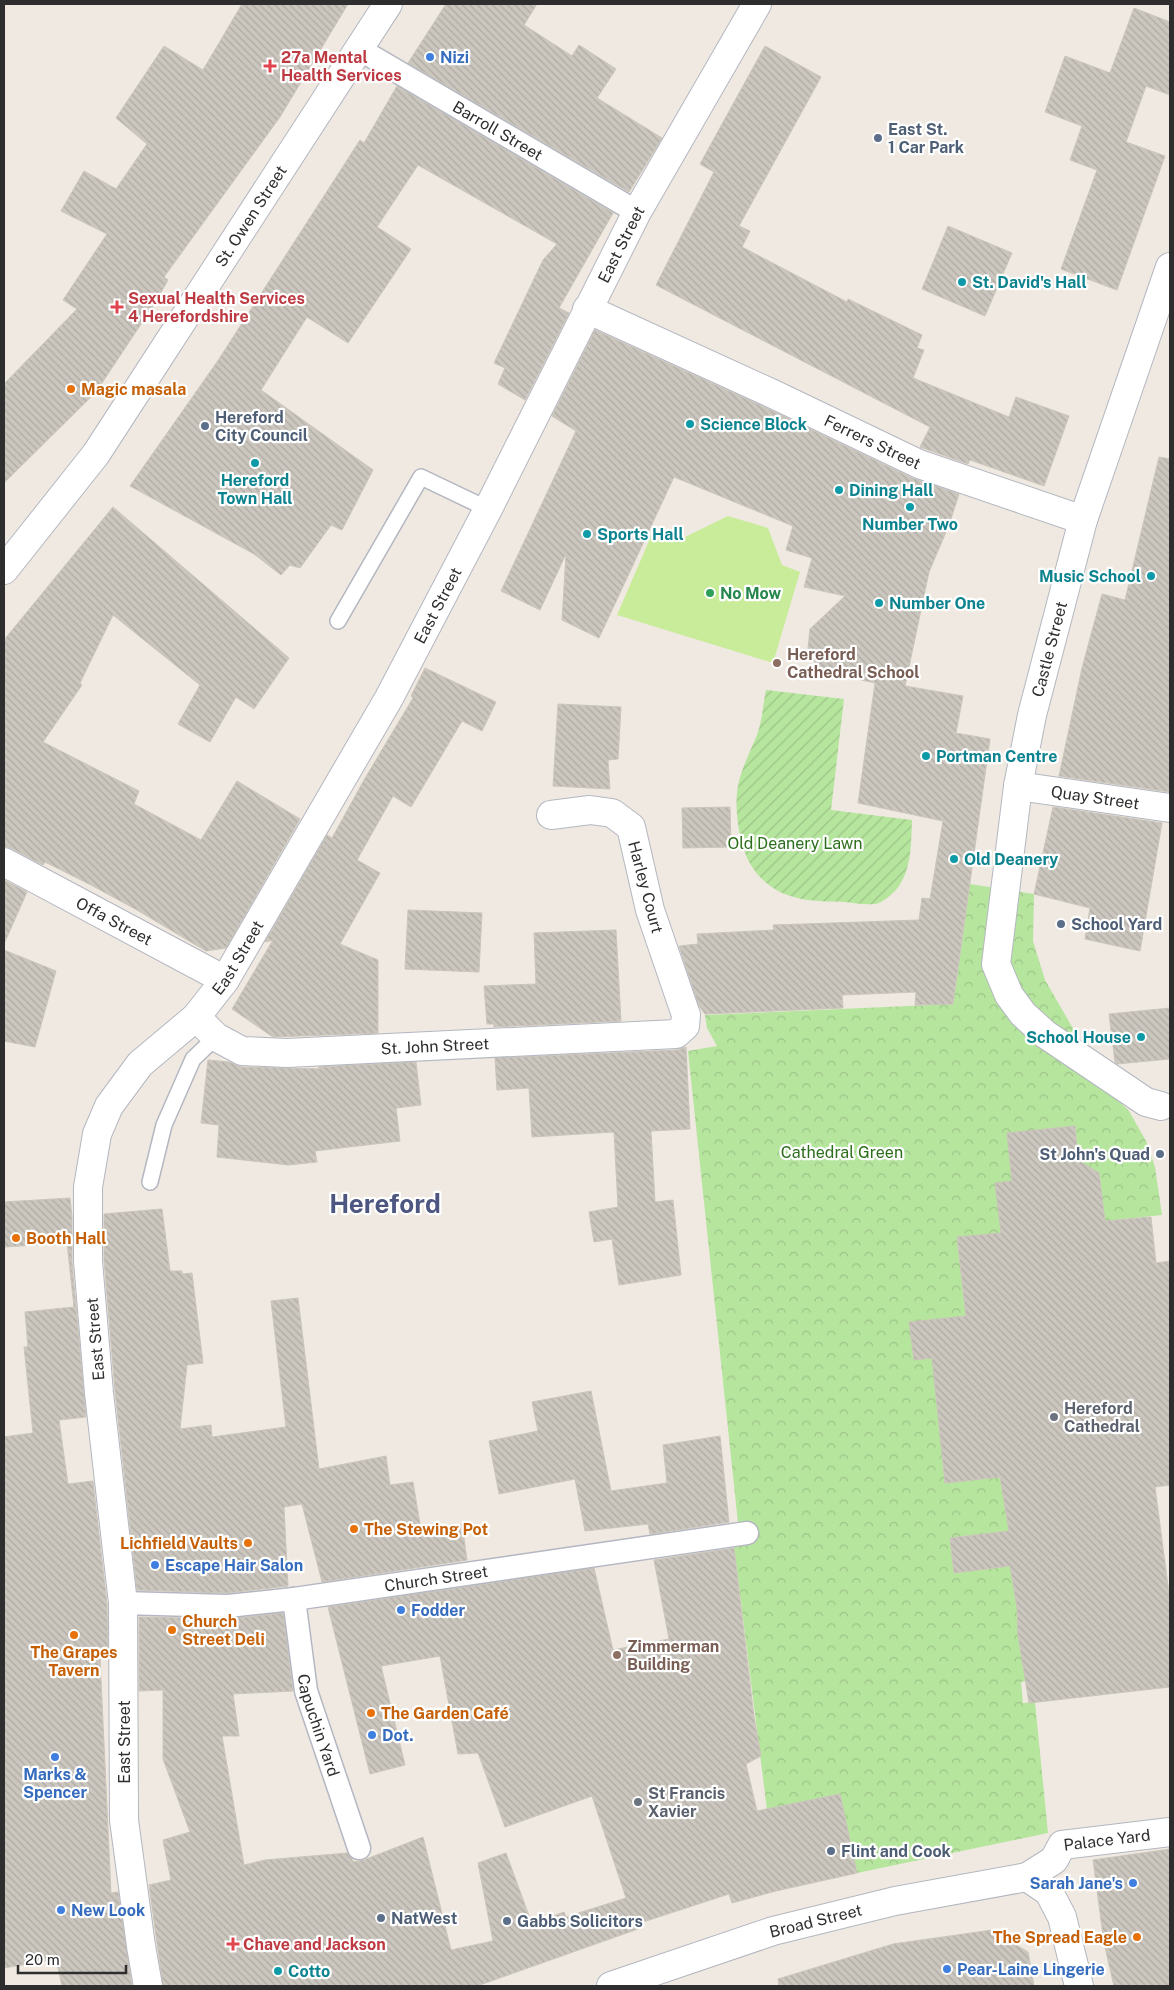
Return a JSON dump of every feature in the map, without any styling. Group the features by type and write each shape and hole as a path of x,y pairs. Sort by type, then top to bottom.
{"street":[{"name":"St. Owen Street","path":"4,570 13,548 96,454 388,4"},
{"name":"East Street","path":"148,1986 124,1820 123,1603 99,1393 88,1261 88,1187 97,1134 109,1106 140,1064 196,1016 225,980 389,698 488,509 637,212 757,4"},
{"name":"Barroll Street","path":"359,49 637,212"},
{"name":"Castle Street","path":"1161,1106 1146,1102 1045,1034 1022,1014 1009,995 996,964 1018,786 1032,715 1082,520 1170,267"},
{"name":"Ferrers Street","path":"587,309 773,394 919,464 1082,520"},
{"name":"Quay Street","path":"1018,786 1170,808"},
{"name":"Harley Court","path":"551,814 590,810 612,813 631,827 650,910 686,1015 685,1026"},
{"name":"Offa Street","path":"4,862 225,980"},
{"name":"St. John Street","path":"196,1016 216,1037 242,1051 287,1054 676,1034 685,1026"},
{"name":"Church Street","path":"123,1603 228,1606 294,1599 747,1533"},
{"name":"Capuchin Yard","path":"294,1599 306,1692 360,1848"},
{"name":"Palace Yard","path":"1026,1877 1054,1860 1062,1845 1170,1832"},
{"name":"Broad Street","path":"611,1986 773,1931 895,1901 1026,1877"},
{"path":"1026,1877 1050,1892 1062,1917 1079,1986"}],"lane":[{"path":"338,621 421,477 488,509"},
{"path":"150,1182 164,1126 192,1059 216,1037"}],"green space":[{"name":"No Mow","path":"728,516 768,528 782,565 800,572 773,663 617,615 652,534 685,537"},
{"name":"Old Deanery Lawn","path":"766,690 844,699 831,810 912,820 909,863 903,879 897,889 881,902 863,904 810,900 789,896 769,885 760,877 746,856 739,831 737,792 741,773 759,730"},
{"name":"Cathedral Green","path":"970,884 1034,894 1033,941 1045,980 1078,1037 1088,1075 1106,1088 1129,1111 1146,1141 1155,1167 1162,1215 1086,1223 1091,1199 1101,1189 1099,1173 1087,1166 1079,1167 1075,1126 1018,1231 957,1238 965,1307 990,1369 934,1376 945,1483 1010,1476 1016,1530 950,1538 954,1572 1020,1565 1014,1590 1015,1595 1023,1594 1025,1617 1017,1618 1021,1653 1032,1680 1021,1682 1023,1703 1035,1702 1048,1833 857,1873 840,1794 767,1810 734,1547 738,1523 688,1051 717,1046 707,1028 705,1015 953,1004"}],"building":[{"path":"242,4 348,4 280,117 164,277 168,280 155,303 96,392 4,483 4,384 77,309 63,300 107,234 61,211 84,171 116,189 147,144 116,118 164,46 203,70"},
{"path":"446,4 537,4 524,25 572,56 579,45 616,69 597,98 662,138 629,192 408,63"},
{"path":"1134,8 1170,22 1170,95 1146,86 1126,142 1165,156 1117,290 1061,269 1097,170 1070,160 1082,126 1045,112 1065,56 1110,73"},
{"path":"765,46 821,77 739,226 750,231 742,247 847,302 848,299 922,335 917,348 924,350 913,378 1009,417 1016,397 1069,416 1044,486 970,460 968,464 920,447 930,427 656,285 714,172 700,164"},
{"path":"397,86 613,213 559,308 569,313 525,400 498,384 505,368 494,363 543,260 557,244 418,165 377,227 411,249 348,343 307,317 261,390 373,470 342,530 331,525 300,568 290,565 281,575 254,554 130,486 217,362 360,140 364,143"},
{"name":"St. David's Hall","path":"948,226 1012,253 985,316 922,289"},
{"path":"595,330 766,408 912,478 959,494 949,525 929,572 905,686 963,696 956,733 990,739 953,1004 915,1005 916,992 842,995 843,1008 705,1014 699,1006 679,946 698,944 697,934 774,930 773,925 919,920 922,898 930,899 943,821 858,803 875,683 818,670 808,648 810,629 845,596 804,587 812,558 786,550 793,526 674,477 599,638 562,620 566,554 540,610 501,591 576,431 552,416"},
{"path":"1159,457 1170,459 1170,792 1059,776 1082,668 1102,594 1125,600"},
{"path":"113,507 289,658 254,709 236,697 210,742 178,724 200,685 113,615 80,683 82,685 43,742 139,791 134,804 201,840 237,781 300,819 226,948 206,951 91,885 45,862 43,865 4,846 4,640"},
{"path":"425,668 496,702 482,731 462,721 411,807 393,796 357,860 380,873 340,944 378,960 378,1033 273,1037 232,1009 273,940 265,942 327,835 332,838 413,698 411,696"},
{"path":"558,704 621,707 618,759 608,760 610,789 553,786"},
{"path":"730,807 731,847 683,848 682,808"},
{"path":"1053,807 1162,823 1140,951 1085,939 1090,908 1034,894"},
{"path":"4,880 27,892 4,944"},
{"path":"408,910 482,913 479,972 405,969"},
{"path":"616,930 621,1021 494,1027 494,1024 487,1024 484,986 536,984 534,933"},
{"path":"4,950 56,971 35,1047 4,1041"},
{"name":"School House","path":"1170,1008 1170,1059 1117,1064 1115,1062 1109,1014"},
{"path":"686,1047 690,1129 651,1131 655,1202 673,1200 681,1275 619,1285 612,1239 594,1242 589,1212 618,1207 614,1132 532,1137 529,1088 497,1090 495,1058 677,1050"},
{"path":"208,1060 229,1062 241,1067 321,1069 318,1067 416,1062 421,1105 396,1108 400,1141 315,1151 317,1162 288,1165 217,1157 219,1125 201,1123"},
{"name":"Hereford Cathedral","path":"1075,1126 1078,1160 1099,1173 1105,1221 1151,1217 1156,1263 1170,1261 1170,1485 1155,1487 1170,1601 1170,1687 1029,1703 1018,1635 1017,1607 1010,1566 954,1573 950,1538 1009,1531 1000,1477 945,1483 932,1358 914,1360 909,1322 966,1316 957,1237 1001,1233 995,1183 1012,1181 1007,1133"},
{"path":"70,1198 72,1262 86,1417 59,1420 68,1484 93,1481 107,1604 108,1657 100,1658 111,1893 118,1892 132,1986 62,1986 56,1959 4,1968 4,1437 33,1433 24,1347 28,1347 25,1312 74,1307 67,1243 4,1247 4,1202"},
{"path":"162,1209 170,1271 182,1271 182,1274 192,1273 203,1363 187,1365 180,1429 211,1425 212,1437 286,1427 271,1301 298,1298 319,1469 386,1456 390,1485 413,1482 421,1530 462,1524 467,1560 322,1582 302,1504 284,1507 288,1586 227,1593 137,1590 115,1391 104,1260 104,1214"},
{"path":"591,1391 611,1491 667,1483 663,1445 720,1436 729,1522 650,1534 648,1524 585,1531 575,1479 499,1494 489,1441 538,1431 532,1402"},
{"path":"734,1548 754,1717 761,1756 746,1764 757,1811 840,1794 857,1873 732,1903 729,1894 637,1924 638,1929 477,1986 163,1986 149,1885 171,1880 163,1840 190,1832 163,1759 163,1690 139,1691 139,1617 228,1619 283,1613 293,1691 233,1694 239,1736 222,1736 244,1865 265,1860 347,1853 354,1862 364,1860 423,1837 451,1950 493,1941 478,1863 506,1853 532,1924 564,1912 566,1917 626,1898 592,1796 505,1827 478,1753 458,1754 440,1656 381,1666 405,1765 370,1774 328,1607 594,1568 613,1650 669,1639 654,1560"},
{"path":"1170,1849 1170,1986 1114,1986 1104,1943 1093,1860"},
{"path":"992,1930 1028,1952 1034,1986 779,1986 778,1979 893,1944"}],"place":[{"name":"Nizi","path":"430,57"},
{"name":"27a Mental Health Services","path":"270,66"},
{"name":"East St. 1 Car Park","path":"878,138"},
{"name":"St. David's Hall","path":"962,282"},
{"name":"Sexual Health Services 4 Herefordshire","path":"117,307"},
{"name":"Magic masala","path":"71,389"},
{"name":"Science Block","path":"690,424"},
{"name":"Hereford City Council","path":"205,426"},
{"name":"Hereford Town Hall","path":"255,463"},
{"name":"Dining Hall","path":"839,490"},
{"name":"Number Two","path":"910,507"},
{"name":"Sports Hall","path":"587,534"},
{"name":"Music School","path":"1151,576"},
{"name":"No Mow","path":"710,593"},
{"name":"Number One","path":"879,603"},
{"name":"Hereford Cathedral School","path":"777,663"},
{"name":"Portman Centre","path":"926,756"},
{"name":"Old Deanery","path":"954,859"},
{"name":"School Yard","path":"1061,924"},
{"name":"School House","path":"1141,1037"},
{"name":"St John's Quad","path":"1160,1154"},
{"name":"Booth Hall","path":"16,1238"},
{"name":"Hereford Cathedral","path":"1054,1417"},
{"name":"The Stewing Pot","path":"354,1529"},
{"name":"Lichfield Vaults","path":"248,1543"},
{"name":"Escape Hair Salon","path":"155,1565"},
{"name":"Fodder","path":"401,1610"},
{"name":"Church Street Deli","path":"172,1630"},
{"name":"The Grapes Tavern","path":"74,1635"},
{"name":"Zimmerman Building","path":"617,1655"},
{"name":"The Garden Café","path":"371,1713"},
{"name":"Dot.","path":"372,1735"},
{"name":"Marks & Spencer","path":"55,1757"},
{"name":"St Francis Xavier","path":"638,1802"},
{"name":"Flint and Cook","path":"831,1851"},
{"name":"Sarah Jane's","path":"1133,1883"},
{"name":"New Look","path":"61,1910"},
{"name":"NatWest","path":"381,1918"},
{"name":"Gabbs Solicitors","path":"507,1921"},
{"name":"The Spread Eagle","path":"1137,1937"},
{"name":"Chave and Jackson","path":"233,1944"},
{"name":"Pear-Laine Lingerie","path":"947,1969"},
{"name":"Cotto","path":"278,1971"}],"district":[{"name":"Hereford","path":"385,1204"}]}
